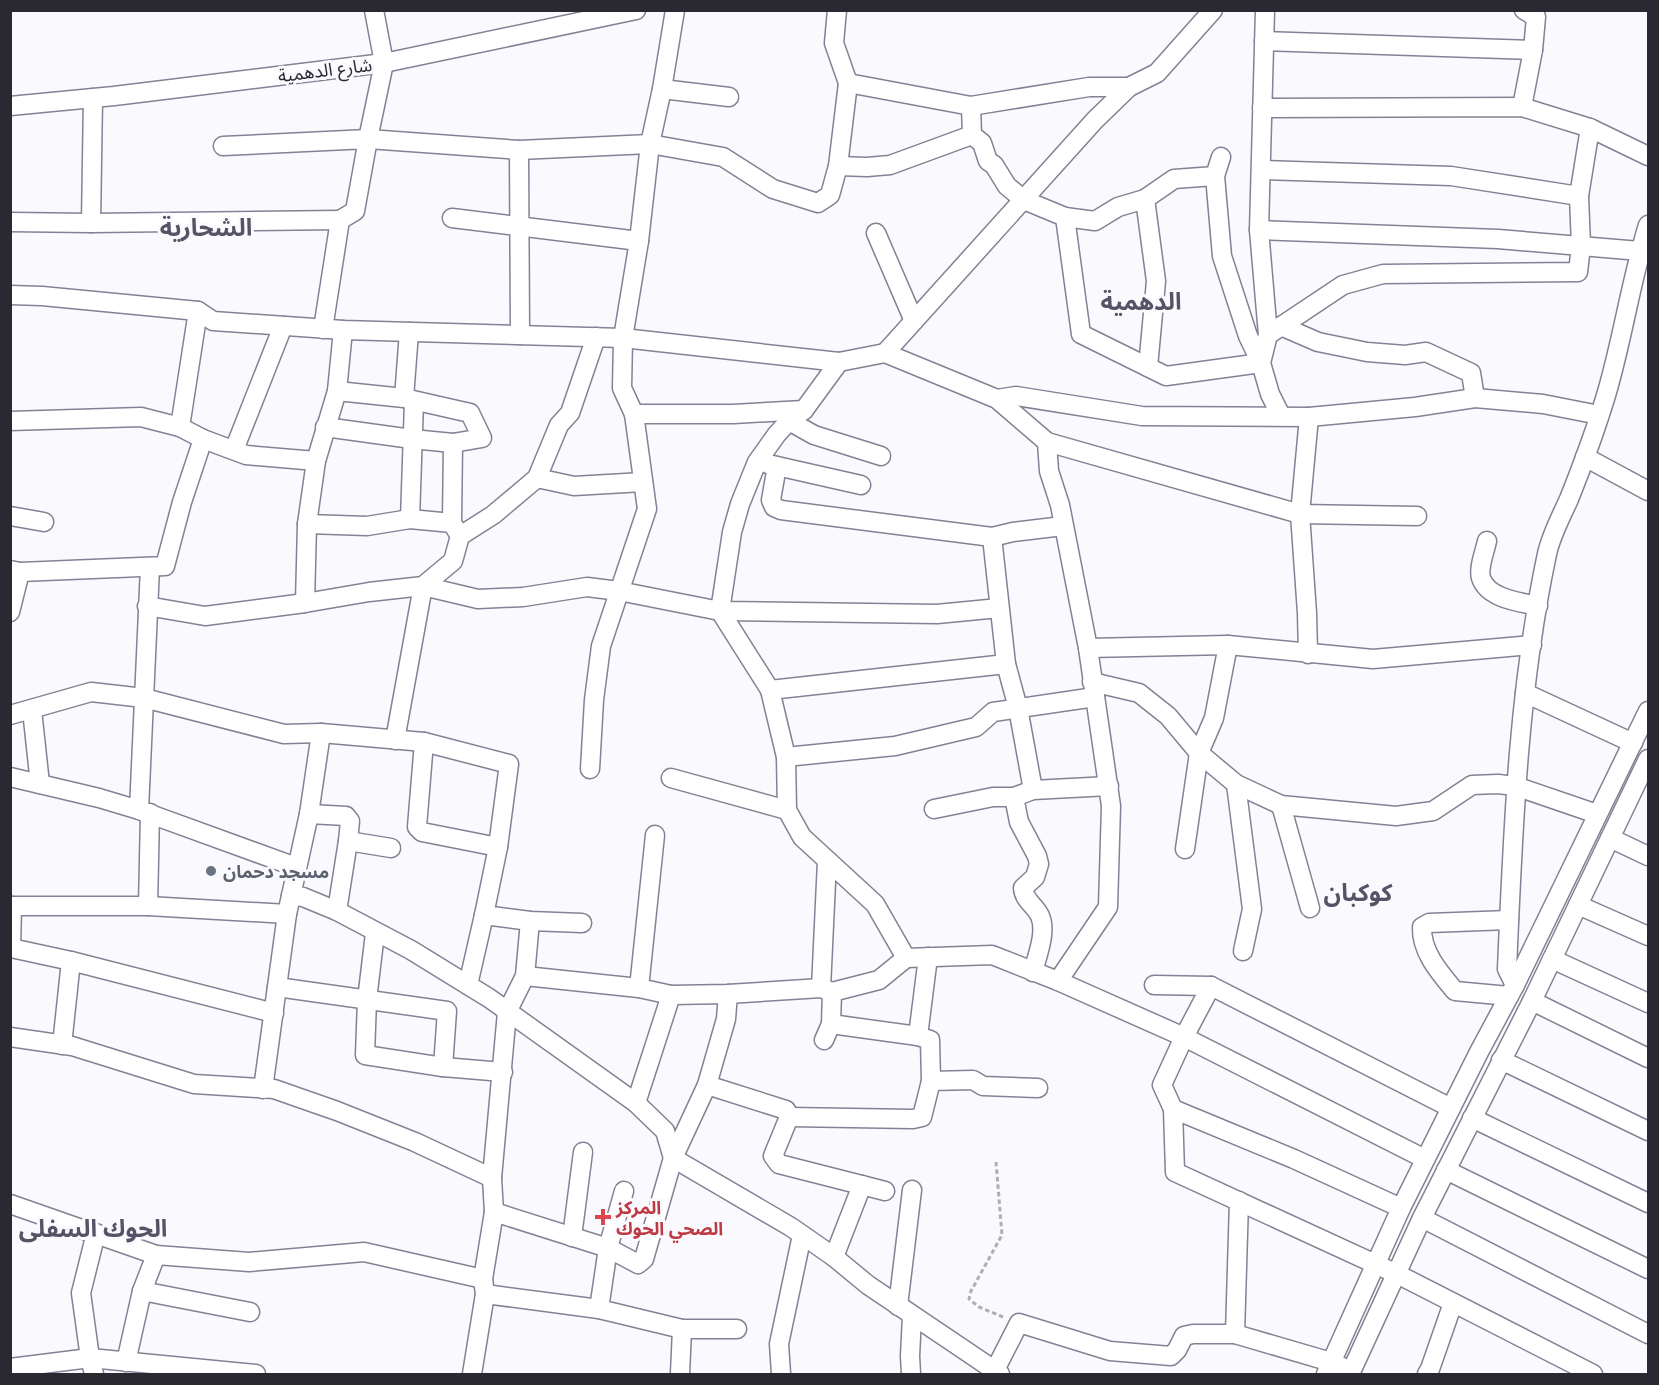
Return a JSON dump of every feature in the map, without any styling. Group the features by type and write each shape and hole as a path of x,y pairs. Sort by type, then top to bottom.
{"street":[{"path":"10,222 340,220 355,211 384,63 374,10"},
{"name":"شارع الدهمية","path":"10,106 384,63 636,10"},
{"path":"590,769 594,700 601,646 647,509 634,414 622,388 623,338 639,241 650,144 675,10"},
{"path":"223,146 368,140 519,150 650,144 723,157 773,189 819,203 830,195 838,166 848,83 834,43 837,10"},
{"path":"885,353 1095,120 1130,87 1157,74 1213,10"},
{"path":"1261,363 1274,331 1259,230 1265,10"},
{"path":"1522,107 1533,50 1536,17 1524,10"},
{"path":"1264,40 1533,50"},
{"path":"848,83 971,106 1089,87 1130,87"},
{"path":"662,89 729,97"},
{"path":"91,223 93,98"},
{"path":"971,106 972,135 982,143 988,161 994,165 1007,186 1024,200 1065,217 1095,221 1118,207 1145,199 1173,179 1215,176"},
{"path":"1262,108 1522,107 1590,128 1648,156"},
{"path":"1274,331 1343,285 1383,274 1578,272 1581,246 1579,196 1590,128"},
{"path":"838,166 890,165 972,135"},
{"path":"519,150 520,335"},
{"path":"1221,157 1215,176 1221,256 1248,336 1281,416"},
{"path":"1262,170 1451,176 1579,196"},
{"path":"1145,199 1156,281 1148,367"},
{"path":"1065,217 1081,334 1166,376 1261,363"},
{"path":"452,218 639,241"},
{"path":"323,329 340,220"},
{"path":"1512,991 1507,969 1515,786 1525,693 1538,606 1548,551 1585,457 1607,391 1648,225"},
{"path":"1259,230 1498,239 1640,250"},
{"path":"876,233 914,321"},
{"path":"10,295 198,311 213,321 323,329 623,338 839,362 885,353 997,399 1047,442 1300,514 1418,516"},
{"path":"180,427 198,311"},
{"path":"234,450 283,326"},
{"path":"305,603 307,524 316,461 338,391 343,330"},
{"path":"1274,331 1367,352 1405,355 1426,352 1471,373 1475,398"},
{"path":"409,332 409,400 412,439 410,519"},
{"path":"307,524 368,526 410,519 456,530 493,515 537,478 559,425 570,413 596,337"},
{"path":"839,362 804,410 789,421 757,462 740,504 732,532 720,611 770,690 786,757 787,810 801,837 875,904 906,958"},
{"path":"325,427 453,443 482,438 470,413 409,400 338,391"},
{"path":"997,399 1016,396 1142,416 1309,417 1415,407 1475,398 1543,404 1599,415"},
{"path":"634,414 733,414 804,410"},
{"path":"10,421 141,417 180,427 203,439 246,455 316,461"},
{"path":"1308,654 1300,514 1309,417"},
{"path":"789,421 814,435 881,456"},
{"path":"10,612 15,571 165,566 182,502 203,439"},
{"path":"1047,442 1049,471 1060,505 1088,648 1111,806 1108,908 1058,981"},
{"path":"395,740 423,586 453,561 456,530 453,443"},
{"path":"1585,457 1648,491"},
{"path":"757,462 861,485"},
{"path":"777,466 771,500 774,507 781,510 992,537 1063,526"},
{"path":"537,478 574,486 643,482"},
{"path":"10,516 44,522"},
{"path":"992,537 1006,664 1018,708 1033,790"},
{"path":"1487,541 1480,573 1481,579 1492,592 1538,606"},
{"path":"148,906 144,698 150,567"},
{"path":"147,606 206,616 423,586 478,599 523,597 587,587 720,611 937,614 999,608"},
{"path":"1088,648 1228,645 1373,659 1532,645"},
{"path":"1185,849 1199,753 1214,718 1228,645"},
{"path":"770,690 1006,664"},
{"path":"786,757 895,746 976,727 993,712 1094,689 1139,693 1168,716 1199,753 1236,784 1281,805 1396,816 1433,811 1472,786 1498,784 1515,786 1597,814"},
{"path":"10,715 91,692 144,698 284,734 321,733 424,742 509,764 498,847 468,985"},
{"path":"1525,693 1633,743"},
{"path":"32,710 40,784"},
{"path":"1328,1368 1401,1208 1512,991 1648,711"},
{"path":"263,1089 287,914 309,814 321,733"},
{"path":"424,742 417,827 422,832 498,847"},
{"path":"291,895 303,897 337,911 411,950 468,985 636,1103 665,1131 672,1158 791,1227 834,1257 868,1286 996,1373 1019,1323 1110,1351 1171,1356 1184,1336 1235,1334 1328,1368 1351,1373 1422,1218 1532,1001 1648,759"},
{"path":"10,777 145,811 296,867"},
{"path":"671,778 787,810"},
{"path":"1236,784 1252,909 1243,951"},
{"path":"934,808 993,797 1014,797 1033,790 1109,786"},
{"path":"1014,797 1019,822 1039,864 1035,877 1023,888 1023,895 1040,916 1042,931 1033,972"},
{"path":"1281,805 1310,908"},
{"path":"309,814 346,816 350,821 337,911"},
{"path":"639,988 655,835"},
{"path":"1610,838 1648,856"},
{"path":"348,841 391,849"},
{"path":"789,1117 913,1119 922,1117 930,1081 930,1040 918,1036 827,1032 827,861"},
{"path":"1578,905 1648,936"},
{"path":"274,1013 11,948 11,906 148,906 287,914"},
{"path":"484,915 530,921 582,923"},
{"path":"1509,920 1429,923 1422,927 1422,938 1435,967 1455,992 1512,991"},
{"path":"472,1374 494,1212 492,1178 507,1012 525,976 530,921"},
{"path":"375,933 367,1000 365,1055 443,1067 503,1072"},
{"path":"525,976 639,988 670,995 827,990 879,980 906,958 992,954 1184,1037 1425,1160"},
{"path":"918,1036 928,957"},
{"path":"1552,959 1648,1003"},
{"path":"62,1045 71,961"},
{"path":"1154,985 1211,986 1451,1108"},
{"path":"1211,986 1162,1085 1173,1109 1175,1172 1397,1274 1593,1374"},
{"path":"277,987 447,1011 443,1067"},
{"path":"494,1212 608,1248 638,1264 644,1259 672,1158 707,1085 726,1019 728,994"},
{"path":"636,1103 670,995"},
{"path":"1532,1001 1648,1058"},
{"path":"10,1037 72,1046 194,1084 274,1089 415,1142 492,1178"},
{"path":"1501,1060 1648,1131"},
{"path":"930,1081 973,1080 983,1086 1038,1088"},
{"path":"707,1085 786,1110 789,1117 773,1156 779,1164 885,1191"},
{"path":"1173,1109 1294,1159 1401,1208"},
{"path":"1472,1118 1648,1203"},
{"path":"572,1237 583,1152"},
{"path":"1446,1170 1648,1269"},
{"path":"834,1257 862,1185"},
{"path":"897,1374 911,1365 905,1311 912,1190"},
{"path":"599,1309 608,1248 624,1191"},
{"path":"1235,1334 1239,1201"},
{"path":"10,1204 156,1255 249,1262 364,1252 484,1287 599,1309 682,1329 737,1329"},
{"path":"1422,1218 1648,1334"},
{"path":"92,1366 81,1293 96,1233"},
{"path":"781,1374 779,1344 801,1235"},
{"path":"126,1362 142,1291 156,1255"},
{"path":"142,1291 250,1312"},
{"path":"1432,1373 1453,1304"},
{"path":"680,1374 682,1329"},
{"path":"10,1368 92,1366 126,1362 256,1374"}],"path":[{"path":"996,1162 1002,1235 971,1291 969,1299 979,1307 1019,1323"}],"place":[{"name":"مسجد دحمان","path":"211,871"},
{"name":"المركز الصحي الحوك","path":"603,1217"}],"district":[{"name":"الشحارية","path":"206,227"},
{"name":"الدهمية","path":"1141,301"},
{"name":"كوكبان","path":"1358,892"},
{"name":"الحوك السفلى","path":"93,1228"}]}
